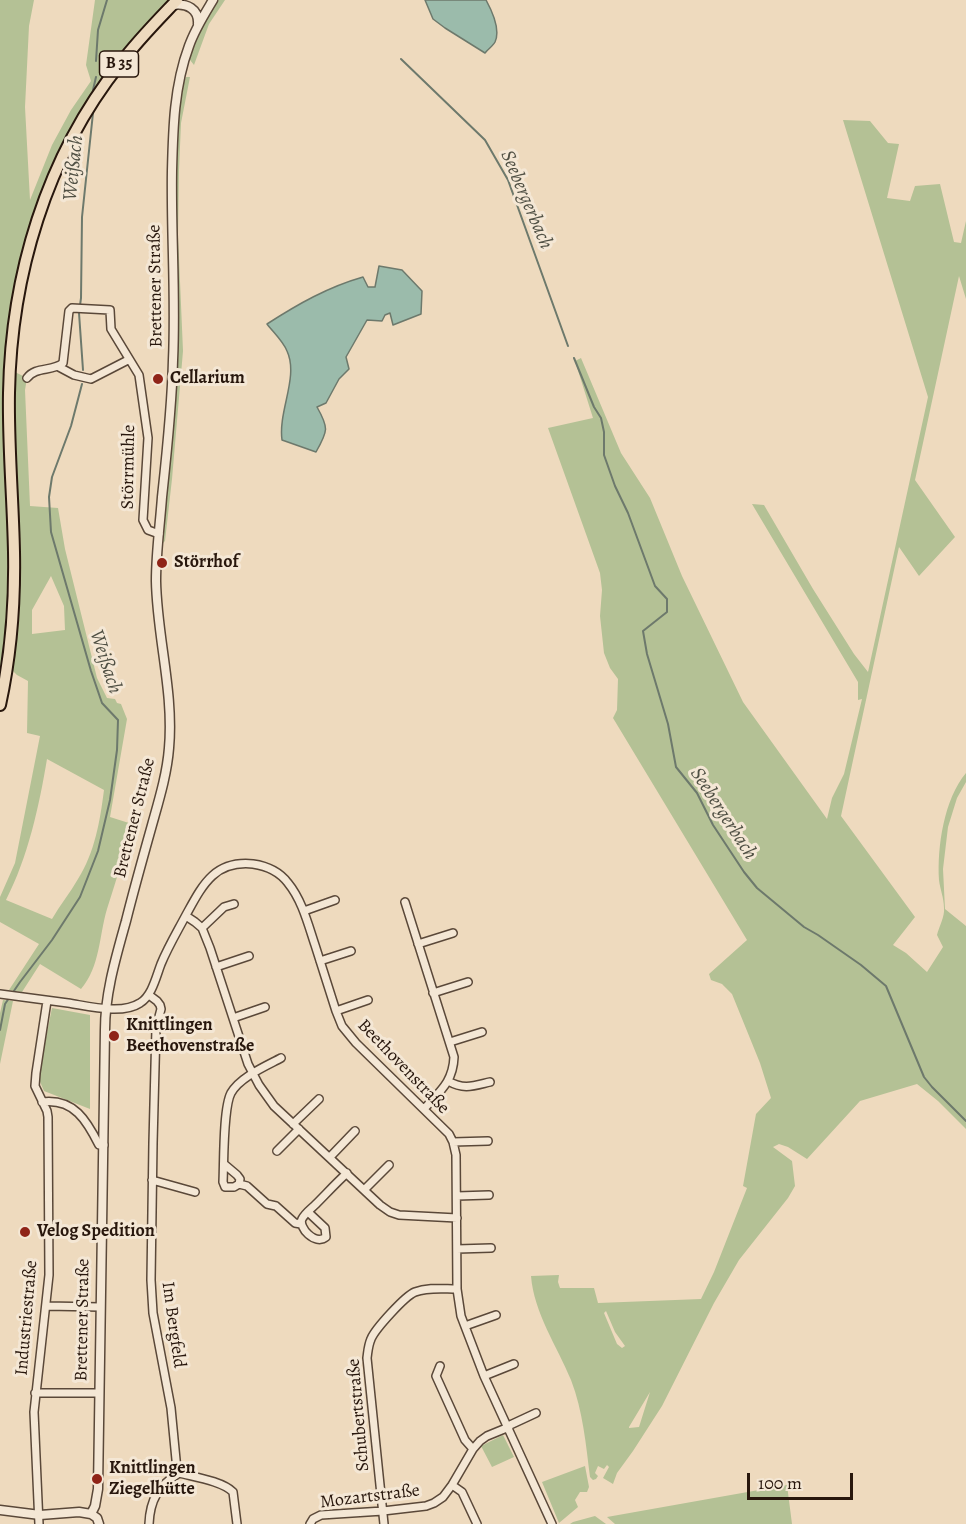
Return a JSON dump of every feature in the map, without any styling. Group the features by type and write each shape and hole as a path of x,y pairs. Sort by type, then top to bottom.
{"main road":[{"name":"B 35","path":"0,705 7,672 13,616 14,553 9,393 12,344 20,287 31,237 58,166 92,103 120,64 175,2"}],"street":[{"path":"206,0 206,11"},
{"name":"Brettener Straße","path":"91,1514 98,1489 106,1009 118,950 164,785 171,721 156,581 173,358 171,207 173,131 182,68 198,25 213,0"},
{"path":"175,2 191,7 198,17 198,25"},
{"name":"Störrmühle","path":"59,367 63,363 69,311 72,308 110,310 111,329 139,375 148,438 143,520 148,530 159,534"},
{"path":"27,378 38,370 59,367 74,375 91,379 129,360"},
{"name":"Beethovenstraße","path":"149,994 169,945 208,880 220,869 246,863 263,865 287,881 295,893 342,1026 356,1044 449,1134 453,1142"},
{"path":"303,911 335,900"},
{"path":"405,902 454,1057 448,1081 424,1109"},
{"path":"202,928 224,907 234,904"},
{"path":"186,916 202,928 252,1074 274,1106 390,1212 399,1215 457,1218"},
{"path":"418,944 453,933"},
{"path":"320,961 351,951"},
{"path":"216,967 249,956"},
{"path":"434,993 468,982"},
{"path":"2,994 106,1009 129,1008 140,1004 149,994"},
{"name":"Im Bergfeld","path":"149,994 161,1009 156,1028 151,1257 153,1313 171,1408 179,1473"},
{"name":"Industriestraße","path":"40,1520 34,1412 49,1275 48,1117 35,1086 47,1000"},
{"name":"Beethovenstraße","path":"336,1011 368,1000"},
{"path":"233,1018 265,1007"},
{"path":"450,1042 483,1032"},
{"path":"281,1058 252,1074 231,1093 226,1118 223,1182 225,1187 234,1187 239,1184 247,1186 267,1204 276,1206 295,1223 301,1224 314,1239 323,1240 326,1237 325,1228 308,1212"},
{"path":"448,1081 461,1087 490,1082"},
{"path":"278,1151 320,1099"},
{"path":"42,1102 65,1104 79,1113 88,1122 99,1145 104,1145"},
{"path":"330,1157 355,1131"},
{"path":"488,1141 453,1142 456,1155 458,1304 484,1376 552,1524"},
{"path":"224,1164 237,1175 240,1179 239,1184"},
{"path":"364,1190 389,1165"},
{"path":"301,1224 308,1212 347,1173"},
{"path":"152,1180 195,1192"},
{"path":"457,1196 489,1195"},
{"path":"457,1249 490,1248"},
{"name":"Schubertstraße","path":"384,1524 368,1347 378,1328 413,1293 427,1289 457,1289"},
{"path":"46,1306 100,1307"},
{"path":"465,1326 496,1315"},
{"path":"484,1376 514,1364"},
{"path":"440,1366 436,1376 465,1440 473,1449"},
{"name":"Industriestraße","path":"35,1393 99,1393"},
{"path":"508,1426 536,1413"},
{"name":"Mozartstraße","path":"310,1524 313,1519 321,1515 426,1506 443,1497 480,1441 508,1426"},
{"path":"149,1524 156,1494 162,1485 179,1473 222,1485 233,1492 236,1521 228,1523"},
{"path":"452,1485 462,1492 477,1524"},
{"path":"0,1510 40,1520 79,1512 91,1514 99,1524"}],"shaded area":[{"path":"0,0 34,0 29,26 25,107 30,200 52,145 71,110 91,81 86,65 95,0 169,0 110,67 88,99 69,134 36,206 41,211 20,287 15,372 27,378 25,390 30,506 58,508 65,549 97,678 107,698 115,699 121,704 127,719 110,817 132,824 107,909 92,971 81,989 40,964 22,992 9,990 39,944 0,922 0,897 15,863 40,736 27,733 28,681 12,670 20,588 21,547 18,506 9,552 8,615 0,684","holes":["51,576 64,606 65,630 32,634 32,610","47,759 104,790 89,858 52,919 6,900 21,867 32,831"]},
{"path":"218,0 225,0 209,24 194,65 190,60 193,44 200,28"},
{"path":"425,0 486,0 496,26 497,37 494,43 485,53 433,19"},
{"path":"186,77 190,77 181,123 178,235 183,351 172,479 163,543 177,372 177,135 180,93"},
{"path":"843,120 870,121 888,143 899,144 887,198 910,201 915,186 940,184 954,242 961,243 966,221 966,299 959,276 915,480 955,537 919,576 899,547 841,816 915,917 893,945 906,953 927,972 943,947 937,935 944,911 939,880 941,838 952,796 966,773 966,782 957,798 948,827 943,869 945,909 966,926 966,1129 917,1084 860,1101 807,1159 788,1147 779,1144 773,1147 792,1161 795,1186 739,1260 714,1303 662,1406 617,1473 613,1484 603,1478 609,1467 607,1465 604,1469 598,1466 595,1473 598,1476 593,1480 590,1477 575,1392 541,1316 531,1276 559,1275 560,1288 594,1288 598,1303 701,1299 747,1188 743,1186 756,1114 771,1098 760,1063 732,994 722,984 711,980 709,974 747,940 613,718 617,710 618,679 610,668 604,653 600,616 602,590 600,573 548,428 593,418 575,361 581,358 621,453 650,498 682,576 743,702 827,819 832,798 844,774 862,699 858,700 858,682 752,504 764,505 813,589 868,672 928,397","holes":["606,1311 615,1332 625,1346 622,1348 617,1344 604,1313","650,1392 639,1427 629,1428 629,1427"]},
{"path":"379,266 402,270 422,291 421,314 393,325 390,313 385,315 382,321 367,320 346,357 349,369 339,379 326,403 317,407 326,430 316,452 282,440 283,418 290,383 290,361 283,344 267,324 314,297 350,281 363,277 368,287 375,287"},
{"path":"3,1000 13,1001 0,1064 0,1013"},
{"path":"52,1008 90,1015 90,1109 44,1091 38,1077"},
{"path":"503,1435 514,1457 492,1467 481,1446"},
{"path":"585,1466 589,1487 587,1492 580,1492 575,1500 578,1507 559,1523 542,1482"},
{"path":"787,1485 792,1524 615,1524 607,1517"},
{"path":"595,1516 606,1524 570,1524 573,1522"}],"waterway":[{"name":"Weißach","path":"96,61 98,30 107,0"},
{"name":"Seebergerbach","path":"401,59 485,140 508,180 568,346"},
{"name":"Weißach","path":"93,90 96,77"},
{"name":"Weißach","path":"83,370 79,313 82,217 93,113"},
{"name":"Seebergerbach","path":"574,358 594,407 601,418 604,432 604,455 615,486 628,513 655,586 667,599 667,612 643,631 647,654 668,724 676,767 697,793 713,825 757,888 804,927 861,965 886,986 924,1077 966,1121"},
{"name":"Weißach","path":"0,1030 5,1004 80,897 98,851 110,800 117,750 118,720 102,703 51,532 49,497 52,477 71,426 82,384"}],"place":[{"name":"Cellarium","path":"158,379"},
{"name":"Störrhof","path":"162,563"},
{"name":"Knittlingen Beethovenstraße","path":"114,1036"},
{"name":"Velog Spedition","path":"25,1232"},
{"name":"Knittlingen Ziegelhütte","path":"97,1479"}]}
